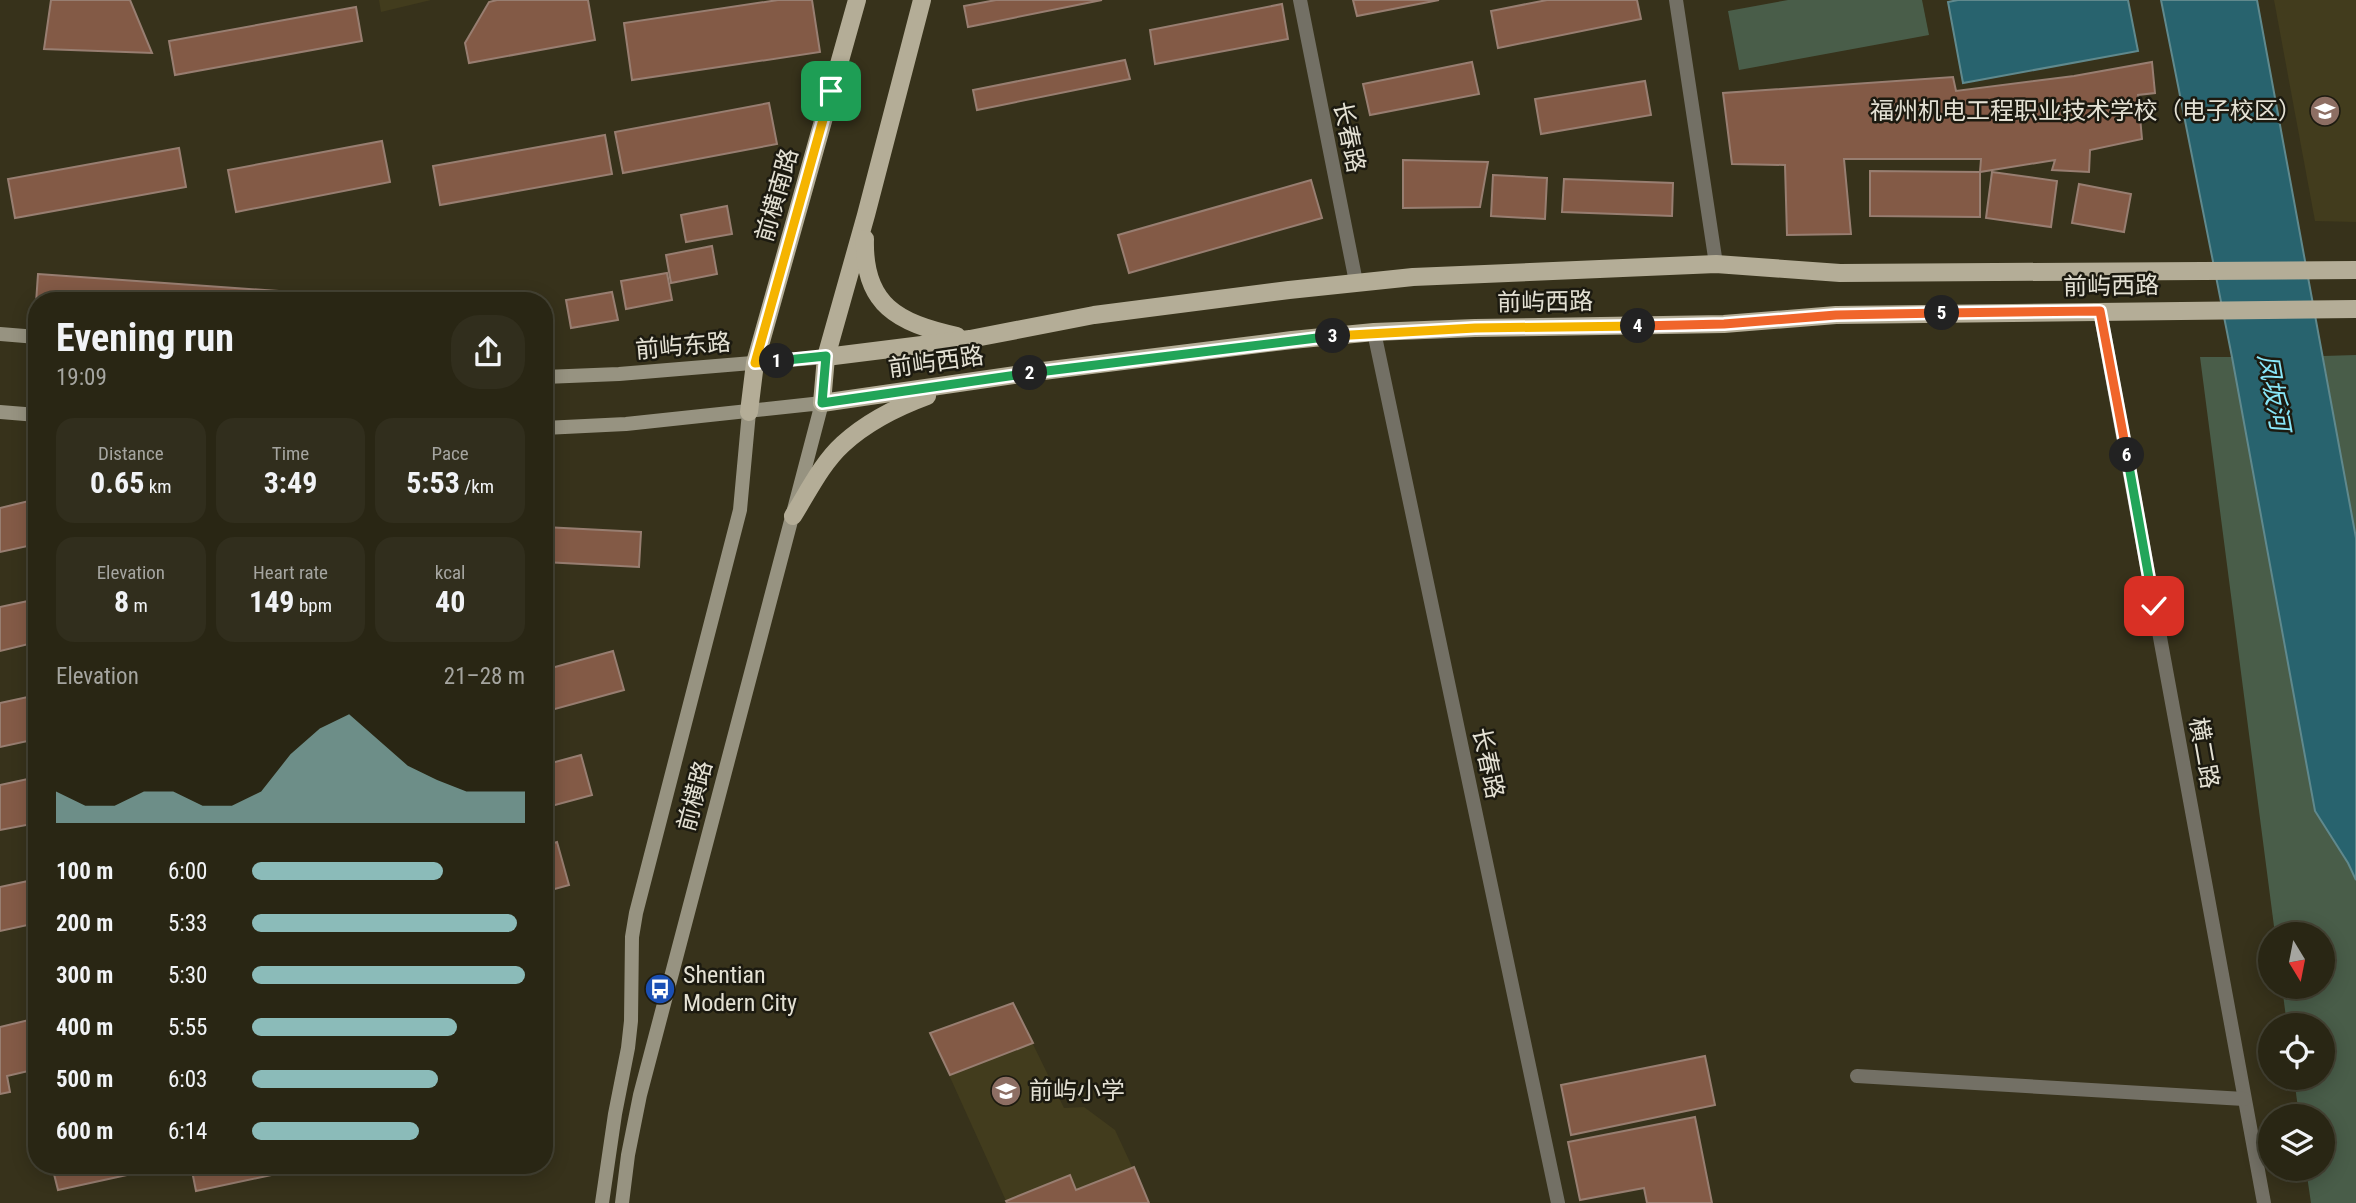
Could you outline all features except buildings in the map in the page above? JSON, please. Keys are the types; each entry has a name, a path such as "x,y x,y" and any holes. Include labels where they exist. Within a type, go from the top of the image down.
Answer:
{"main road":[{"name":"前横南路","path":"749,412 755,363 857,0"},
{"path":"553,428 626,424 822,403 826,356 922,0"},
{"path":"866,215 867,274 878,296 888,307 911,322 970,339"},
{"name":"前屿西路","path":"826,356 970,339 1094,315 1356,282 1716,264 1840,273 2356,270"},
{"name":"前屿西路","path":"822,403 1035,372 1374,332 1724,324 1836,315 2356,309"},
{"path":"0,334 28,336"},
{"name":"前屿东路","path":"553,377 619,374 826,356"},
{"path":"793,516 841,445 898,406 928,396 1035,372"},
{"name":"前横路","path":"622,1203 640,1095 822,403"},
{"path":"0,412 28,414"},
{"name":"前横路","path":"602,1203 630,1034 632,937 636,913 740,510 749,412"}],"street":[{"name":"长春路","path":"1300,0 1356,282"},
{"path":"1676,0 1716,264"},
{"name":"横二路","path":"2100,311 2264,1203"},
{"name":"长春路","path":"1374,332 1558,1203"},
{"path":"1857,1076 2244,1099"}],"shaded area":[{"path":"379,0 431,0 381,12"},
{"name":"福州机电工程职业技术学校（电子校区）","path":"2274,0 2356,0 2356,222 2315,221"},
{"name":"前屿小学","path":"1013,1003 1064,1108 1084,1107 1115,1130 1149,1203 1007,1203 930,1033"}],"green space":[{"path":"1788,0 1922,0 1929,35 1739,70 1728,11"},
{"path":"2356,355 2356,538 2323,356"},
{"path":"2200,357 2232,357 2315,811 2356,880 2356,1203 2311,1203 2308,1181 2335,1181 2335,1104 2297,1104 2296,1090 2335,1090 2335,1013 2285,1013 2284,999 2335,999 2335,922 2273,922"}],"water":[{"path":"2128,0 2138,51 1963,83 1948,2"},
{"name":"凤坂河","path":"2161,0 2257,0 2356,538 2356,880 2315,811 2232,357"}],"place":[{"name":"福州机电工程职业技术学校（电子校区）","path":"2325,111"},
{"name":"Shentian Modern City","path":"660,989"},
{"name":"前屿小学","path":"1006,1091"}],"route":[{"path":"831,91 755,363 826,356 822,403 1035,372 1374,332 1724,324 1836,315 2100,311 2154,606"}]}
